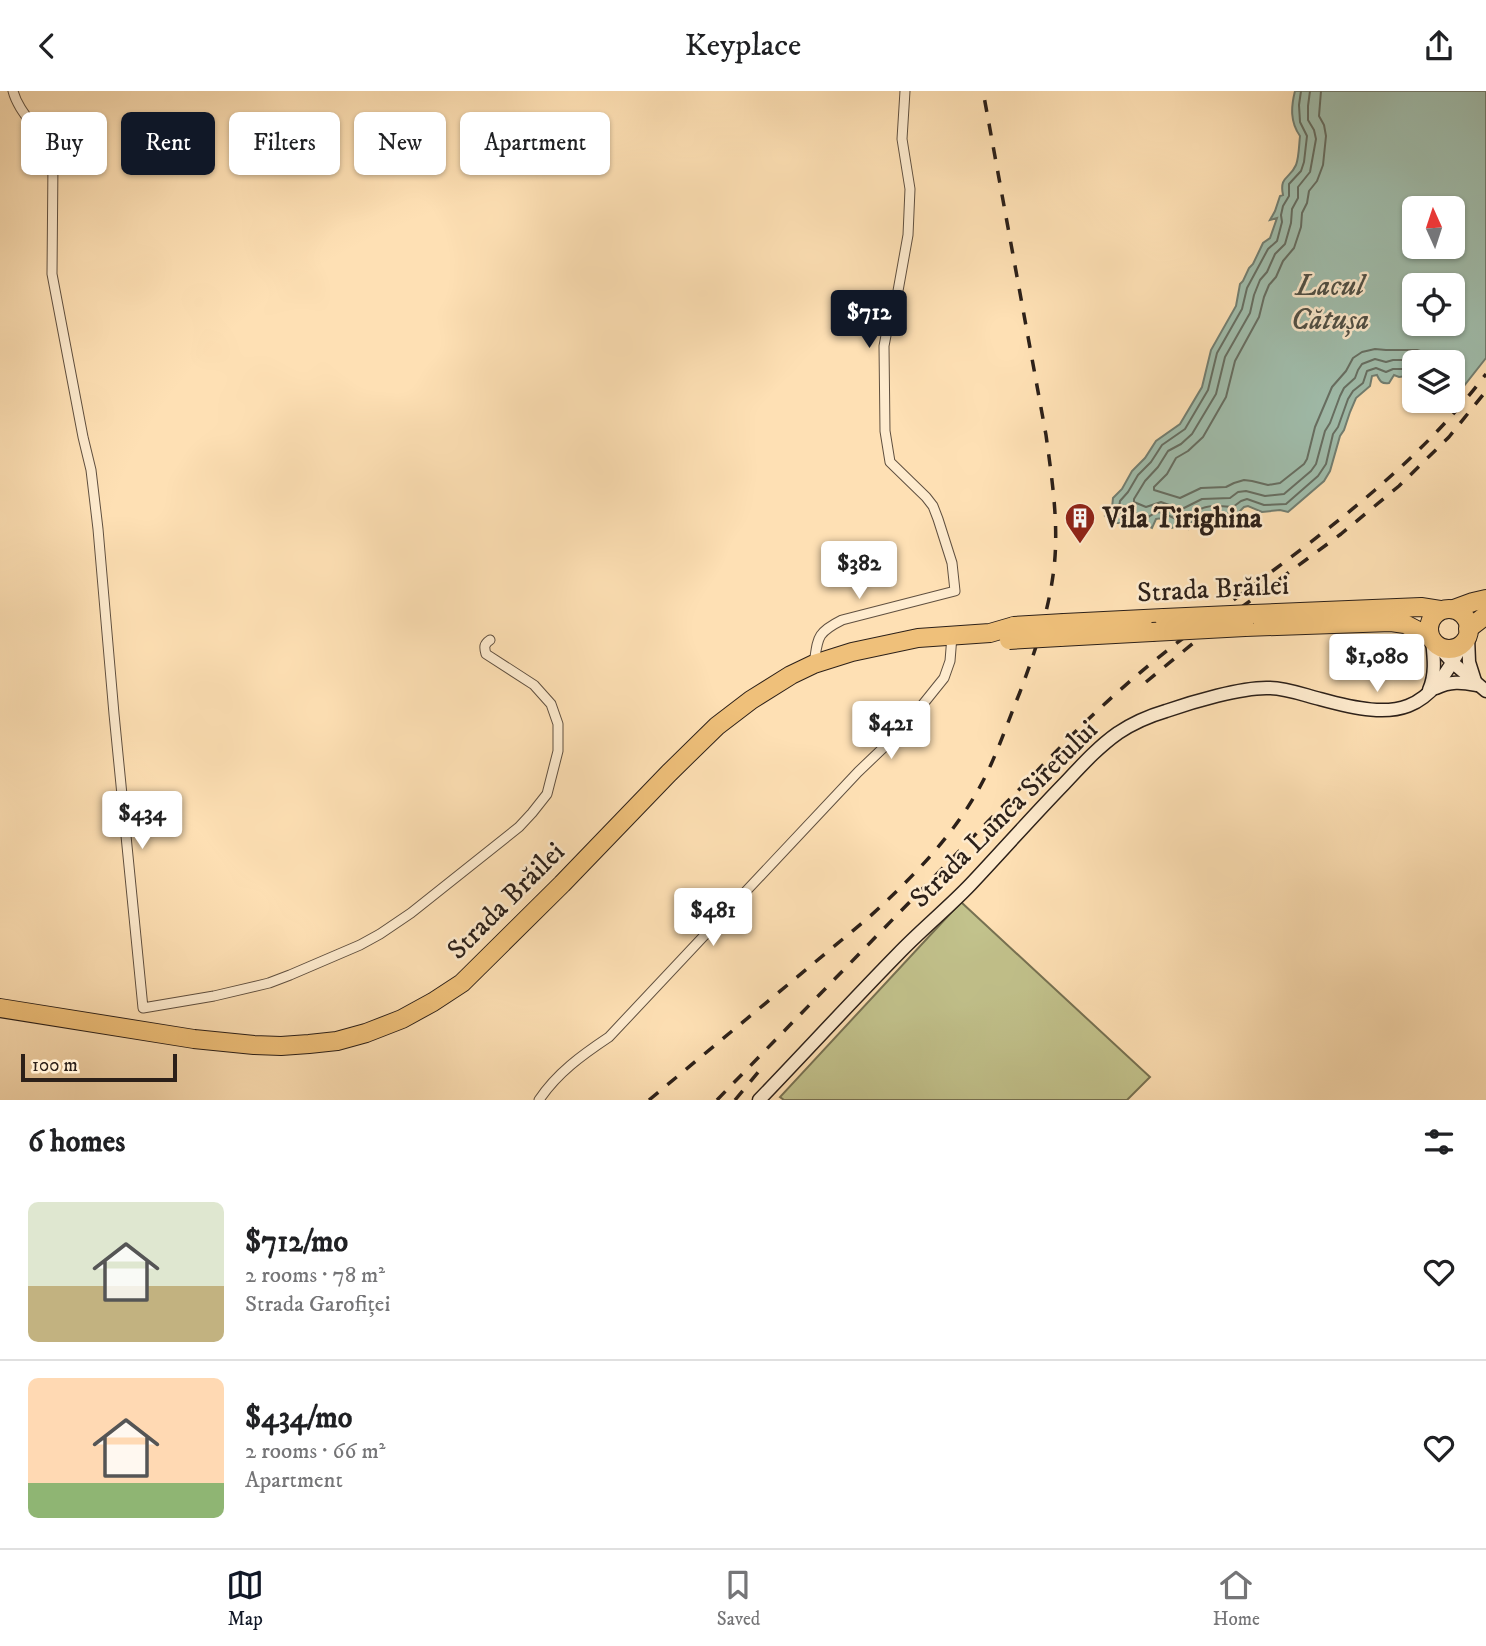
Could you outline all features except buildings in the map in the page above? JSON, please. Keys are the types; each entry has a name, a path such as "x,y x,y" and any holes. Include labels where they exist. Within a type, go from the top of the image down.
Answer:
{"highway":[{"name":"Strada Brăilei","path":"1062,630 1153,632 1249,620 1421,607 1447,610 1486,599"},
{"path":"1467,634 1463,615 1447,610 1435,614 1429,624 1433,641 1449,649 1461,644 1486,615"},
{"name":"Strada Brăilei","path":"0,1008 227,1043 281,1046 337,1041 402,1019 461,983 484,963 717,726 751,700 791,675 814,664 852,652 919,638 1062,630 1164,618 1391,622 1405,624 1433,641"}],"street":[{"path":"13,91 43,138 53,161 53,284 91,470 98,529 143,1008 141,1031"},
{"path":"814,664 818,636 828,627 842,620 955,591 952,563 933,506 891,462 885,431 884,346 896,302 908,235 910,189 902,139 905,91"},
{"path":"1426,697 1453,663 1467,634"},
{"path":"1467,634 1469,662 1481,688"},
{"path":"539,1100 569,1065 608,1037 858,772 902,729 944,678 950,661 952,636"},
{"path":"143,1008 269,983 360,945 380,935 411,913 519,827 547,794 558,751 558,724 551,704 534,685 486,654 485,643 490,640"},
{"path":"1433,641 1481,688"},
{"path":"1426,697 1433,679 1433,641"},
{"name":"Strada Lunca Siretului","path":"759,1100 900,953 969,887 1081,767 1120,732 1166,711 1263,688 1289,690 1347,707 1371,710 1406,708 1449,683 1465,682 1481,688"}],"green space":[{"path":"961,902 1150,1077 1127,1100 784,1100 780,1097"}],"water":[{"name":"Lacul Cătușa","path":"1295,91 1486,91 1486,358 1465,385 1465,350 1402,350 1402,377 1394,375 1389,383 1384,383 1377,375 1372,376 1370,386 1356,398 1324,481 1288,512 1262,512 1248,506 1237,514 1207,513 1190,523 1188,529 1178,525 1172,528 1159,518 1152,528 1133,519 1126,523 1113,523 1105,516 1112,508 1113,498 1156,441 1180,424 1202,387 1211,350 1236,306 1240,284 1263,243 1270,238 1277,218 1270,220 1280,196 1283,195 1282,184 1294,170 1298,158 1300,136 1293,120"}],"railway":[{"path":"649,1100 867,919 946,838 983,781 1003,737 1036,647 1049,600 1054,568 1054,501 1046,435 983,91"},
{"path":"717,1100 1089,718 1168,650 1343,517 1382,484 1419,450 1486,374"},
{"path":"1146,682 1197,640 1341,534 1399,486 1449,437 1486,391"},
{"path":"735,1100 764,1065"}],"place":[{"name":"Vila Tirighina","path":"1080,545"}]}
